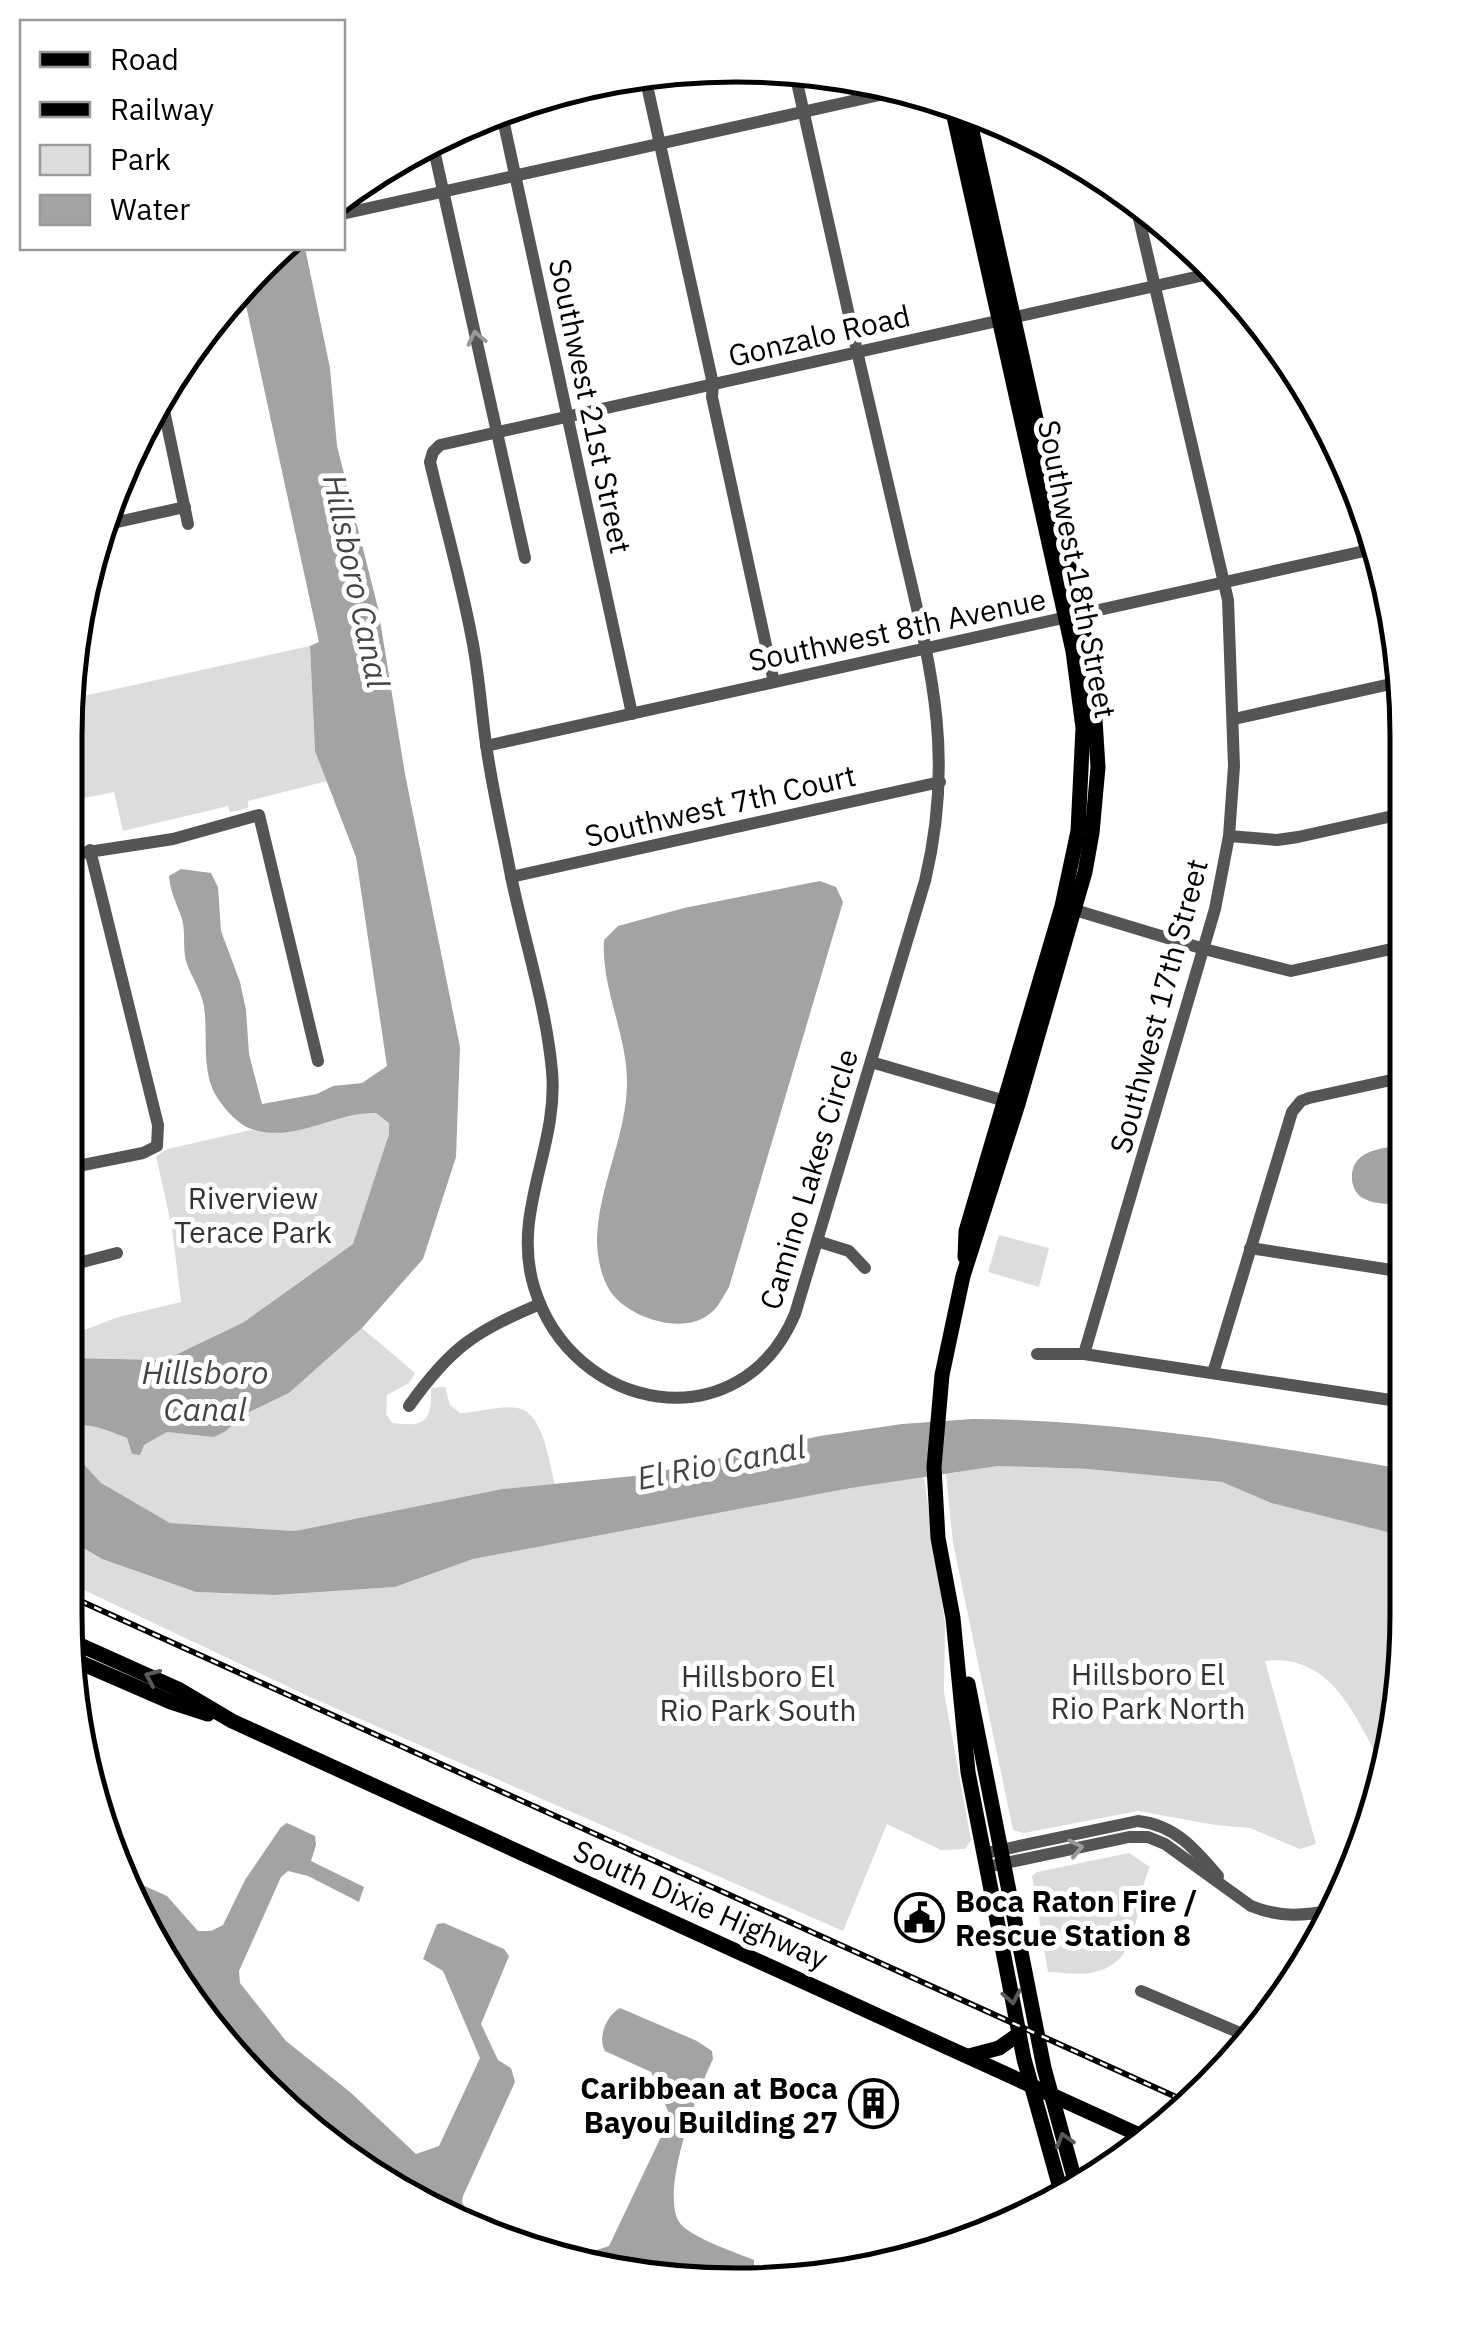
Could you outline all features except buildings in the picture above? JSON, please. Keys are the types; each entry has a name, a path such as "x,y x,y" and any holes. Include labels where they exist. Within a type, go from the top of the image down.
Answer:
{"main road":[{"name":"Southwest 18th Street","path":"956,120 1006,319 1072,616 1094,688 1098,767 1092,833 963,1276 938,1405 934,1500 952,1618 963,1658 1019,2034 1059,2183"},
{"name":"Southwest 18th Street","path":"970,126 1006,319"},
{"name":"South Dixie Highway","path":"84,1647 178,1689 232,1721 1134,2132"},
{"name":"South Dixie Highway","path":"85,1664 172,1702 232,1721"},
{"name":"Southwest 18th Street","path":"994,1858 1050,2092 1074,2174"},
{"path":"969,2056 999,2048 1019,2034"}],"street":[{"name":"Camino Lakes Circle","path":"433,452 430,462 472,638 486,746 553,1080 549,1137 526,1228 529,1268 540,1304 566,1346 604,1380 645,1396 699,1396 740,1380 778,1346 795,1314 928,869 940,782 938,708 926,648 798,86"},
{"path":"648,89 774,682"},
{"path":"345,213 871,97"},
{"name":"Southwest 21st Street","path":"504,125 632,714"},
{"path":"436,156 525,558"},
{"name":"Southwest 17th Street","path":"1084,1354 1204,949 1229,836 1234,719 1224,582 1140,222"},
{"name":"Gonzalo Road","path":"433,452 440,445 1201,276"},
{"path":"166,417 188,524"},
{"path":"119,522 185,507"},
{"name":"Southwest 8th Avenue","path":"486,746 1363,551"},
{"path":"1234,719 1388,685"},
{"name":"Southwest 7th Court","path":"511,877 940,782"},
{"path":"82,852 172,839 259,815 318,1061"},
{"path":"1229,836 1277,840 1390,817"},
{"path":"82,1165 143,1153 157,1146 158,1125 90,850"},
{"path":"1068,908 1292,971 1390,950"},
{"path":"870,1062 1011,1102"},
{"path":"1213,1373 1292,1112 1301,1101 1390,1080"},
{"path":"817,1241 849,1251 864,1268"},
{"path":"1250,1248 1390,1270"},
{"path":"82,1262 117,1253"},
{"path":"409,1406 456,1348 488,1326 540,1304"},
{"path":"1037,1354 1084,1354 1390,1400"},
{"path":"994,1858 1138,1821 1153,1823 1174,1832 1195,1859 1251,1906 1279,1916 1318,1912"},
{"path":"1165,1844 1174,1832"},
{"path":"994,1858 1148,1837 1195,1859"},
{"path":"1141,1991 1238,2032"}],"green space":[{"path":"310,646 315,751 327,781 248,801 248,808 230,812 228,806 123,831 114,792 82,799 84,696"},
{"name":"Riverview Terace Park","path":"390,1098 389,1134 353,1244 244,1322 165,1360 82,1358 82,1331 118,1317 181,1302 172,1228 156,1156 168,1149"},
{"path":"999,1235 1049,1248 1039,1287 988,1272"},
{"path":"362,1328 415,1373 409,1383 387,1395 386,1414 392,1423 424,1420 430,1408 431,1388 445,1387 450,1405 460,1413 517,1408 526,1412 539,1428 555,1484 502,1489 295,1531 170,1523 100,1483 82,1463 82,1425 127,1438 132,1453 140,1454 144,1445 167,1432 214,1436 245,1414 289,1393"},
{"name":"Hillsboro El Rio Park North","path":"998,1466 1088,1469 1222,1482 1271,1503 1390,1533 1389,1656 1375,1752 1352,1710 1325,1678 1288,1661 1265,1661 1316,1844 1300,1849 1250,1828 1138,1811 1024,1833 1013,1830 953,1543 946,1474"},
{"name":"Hillsboro El Rio Park South","path":"924,1477 945,1623 944,1692 971,1840 965,1849 941,1850 887,1824 843,1931 310,1697 82,1589 82,1547 102,1559 196,1592 275,1595 395,1587 473,1559"},
{"path":"1129,1853 1150,1867 1134,1928 1122,1956 1095,1972 1048,1972 1032,1876"}],"water":[{"name":"Hillsboro Canal","path":"300,250 305,250 330,368 337,446 378,608 405,774 460,1047 456,1157 423,1259 362,1328 289,1393 245,1414 226,1431 214,1437 167,1432 144,1445 140,1455 132,1454 127,1438 82,1425 82,1358 165,1360 244,1322 353,1244 389,1134 389,1123 376,1113 282,1133 249,1128 228,1112 210,1080 203,1001 187,964 182,919 169,876 181,869 211,873 218,887 221,931 240,982 249,1054 262,1104 317,1094 333,1086 362,1083 387,1066 356,857 315,751 310,646 319,642 246,304"},
{"path":"820,881 836,887 843,902 729,1287 715,1310 701,1319 673,1323 643,1316 618,1301 610,1291 598,1253 602,1200 622,1122 627,1082 623,1046 606,976 604,940 618,926 684,908"},
{"path":"1390,1147 1390,1204 1360,1196 1352,1180 1356,1162"},
{"name":"El Rio Canal","path":"972,1419 1081,1424 1242,1442 1390,1467 1390,1533 1271,1503 1222,1482 1088,1469 998,1466 851,1488 473,1559 395,1587 275,1595 196,1592 102,1559 82,1547 82,1462 101,1483 170,1523 295,1531 502,1489 644,1475 820,1436"},
{"path":"287,1823 315,1836 311,1861 364,1887 359,1902 308,1876 288,1871 281,1877 239,1971 240,1983 286,2041 350,2092 416,2154 439,2146 480,2058 443,1971 423,1959 437,1924 444,1923 504,1949 509,1956 481,2024 498,2060 511,2068 515,2082 463,2196 465,2208 373,2157 274,2076 218,2012 150,1903 141,1885 167,1896 198,1931 211,1931 223,1925 245,1880"},
{"path":"620,2008 712,2051 713,2059 683,2140 674,2207 684,2228 754,2260 758,2267 651,2262 593,2251 609,2246 669,2120 651,2072 605,2051 602,2039 611,2016"}],"railway":[{"path":"82,1602 1176,2097"}],"place":[{"name":"Boca Raton Fire / Rescue Station 8","path":"920,1917"},
{"name":"Caribbean at Boca Bayou Building 27","path":"873,2104"}]}
